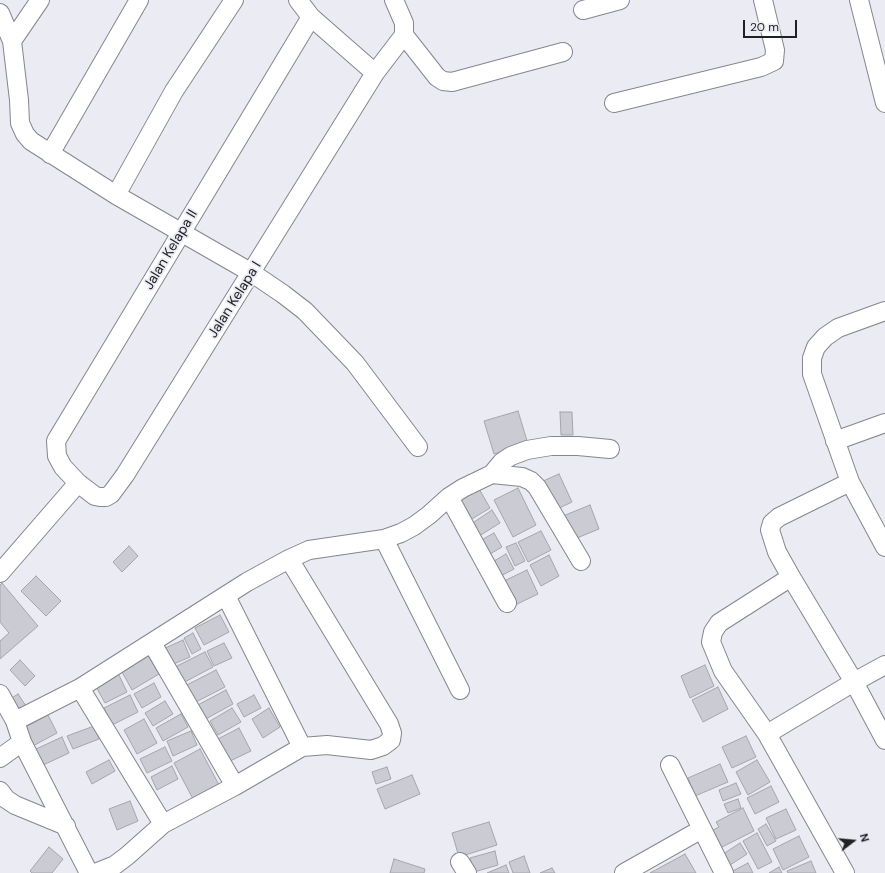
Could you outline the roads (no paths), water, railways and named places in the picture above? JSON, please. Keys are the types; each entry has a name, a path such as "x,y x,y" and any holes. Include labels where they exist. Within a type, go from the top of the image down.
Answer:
{"street":[{"path":"12,41 40,0"},
{"path":"50,154 139,0"},
{"path":"116,195 174,91 234,0"},
{"path":"298,0 311,17 375,73"},
{"path":"394,0 404,23 404,35 437,77 443,81 452,82 563,52"},
{"path":"583,10 620,0"},
{"path":"614,103 761,67 774,61 775,50 763,0"},
{"path":"859,0 885,103"},
{"path":"0,13 12,41 19,100 20,123 25,134 31,141 116,195 252,273 305,311 356,363 418,447"},
{"name":"Jalan Kelapa II","path":"78,483 63,467 57,456 56,441 311,17"},
{"name":"Jalan Kelapa I","path":"78,483 95,496 106,497 112,494 252,273 375,73 404,35"},
{"path":"885,311 838,328 825,337 816,347 812,358 812,374 850,482 885,547"},
{"path":"835,441 885,423"},
{"path":"15,721 80,688 226,596 289,559 309,550 384,539 401,533 429,515 449,497 463,488 492,474 502,462 511,456 527,450 551,446 578,446 610,449"},
{"path":"492,474 522,477 531,481 537,487 581,561"},
{"path":"850,482 779,517 772,523 770,530 777,552 790,577 854,682 885,740"},
{"path":"0,573 78,483"},
{"path":"449,497 507,603"},
{"path":"384,539 460,690"},
{"path":"0,694 15,721 22,742 88,871 94,873 115,865 163,824 235,786 302,747 327,745 359,750 371,750 384,746 391,740 392,733 384,714 289,559"},
{"path":"790,577 719,623 713,632 711,642 723,671 767,734 845,873"},
{"path":"226,596 302,747"},
{"path":"152,643 235,786"},
{"path":"767,734 885,665"},
{"path":"80,688 163,824"},
{"path":"0,758 22,742"},
{"path":"670,765 724,873"},
{"path":"0,791 6,799 15,805 66,826"},
{"path":"624,873 702,829"}]}
